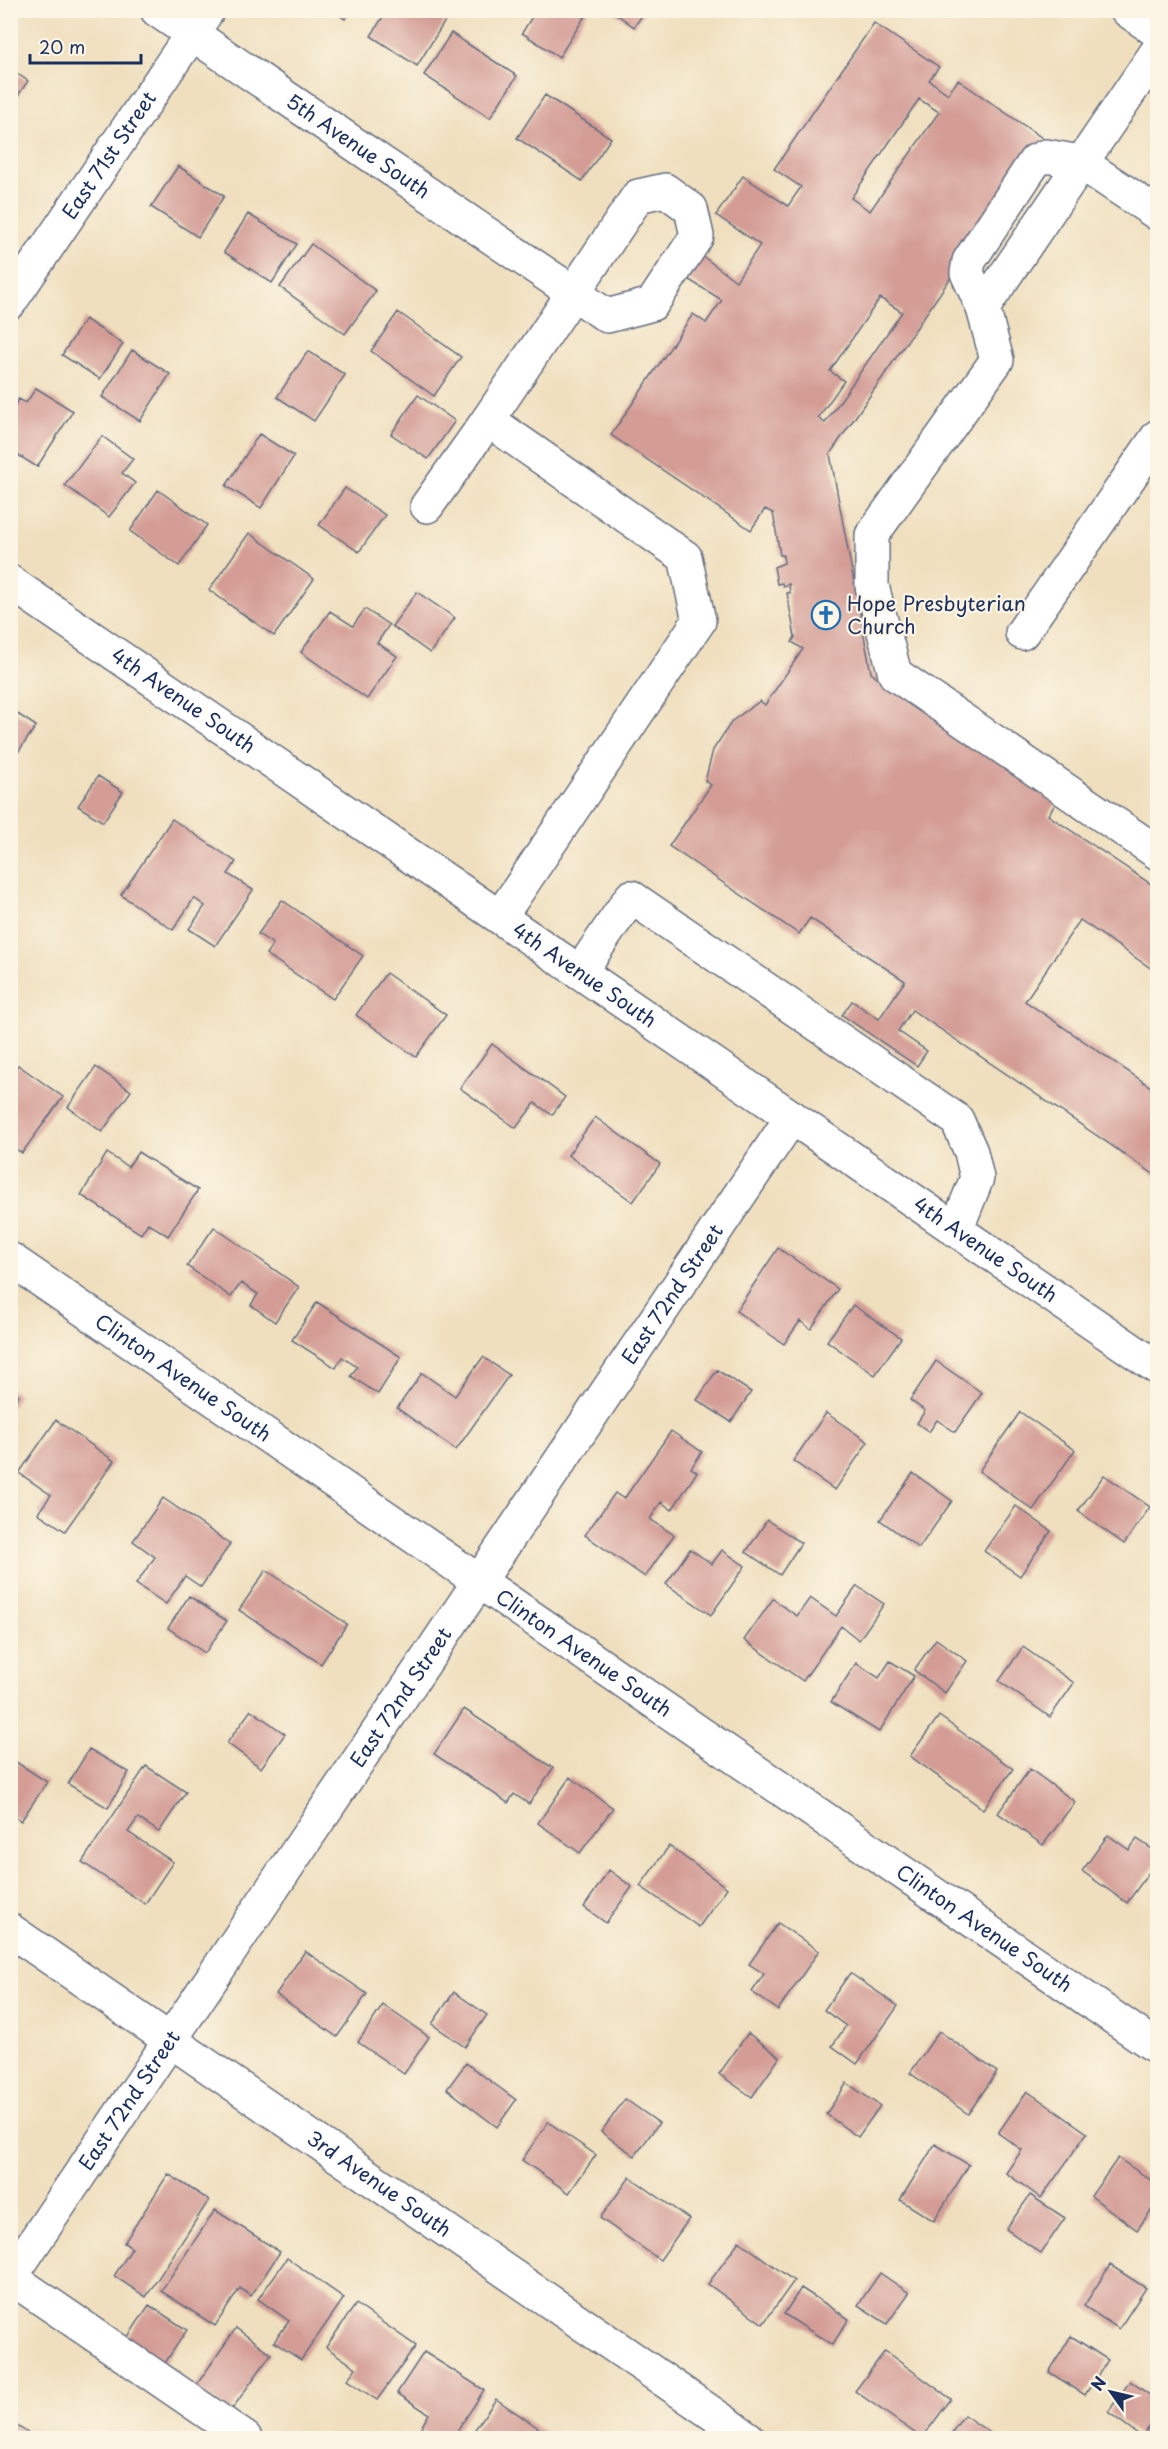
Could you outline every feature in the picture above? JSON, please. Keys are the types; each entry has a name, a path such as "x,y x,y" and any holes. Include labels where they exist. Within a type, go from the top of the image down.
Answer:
{"street":[{"name":"5th Avenue South","path":"157,10 200,22 566,288 608,316 652,304 697,236 691,209 665,190 638,196 566,288"},
{"path":"1127,10 1158,32"},
{"name":"East 71st Street","path":"10,302 200,22"},
{"path":"1158,50 1080,162 983,309 997,360 872,535 872,586 895,674 1158,853"},
{"path":"1080,162 1158,214"},
{"path":"427,506 488,420 566,288"},
{"path":"488,420 685,557 699,621 500,917"},
{"path":"1022,633 1158,436"},
{"name":"4th Avenue South","path":"10,582 1158,1368"},
{"path":"580,972 631,897 957,1120 971,1152 977,1178 956,1230"},
{"name":"East 72nd Street","path":"11,2278 792,1117"},
{"name":"Clinton Avenue South","path":"10,1259 1158,2048"},
{"name":"3rd Avenue South","path":"10,1930 748,2439"},
{"path":"11,2278 245,2439"}],"building":[{"path":"332,10 351,10 345,19"},
{"path":"387,10 429,10 445,21 417,66 371,36"},
{"path":"536,10 589,10 559,57 522,33"},
{"path":"611,10 646,10 634,27"},
{"name":"Hope Presbyterian Church","path":"874,23 939,67 929,80 948,94 958,80 1045,140 830,454 871,673 1058,800 1048,815 1158,889 1158,973 1080,920 1025,1001 1158,1092 1158,1177 912,1010 898,1031 927,1051 917,1066 842,1015 852,1001 879,1019 905,981 810,918 799,934 669,846 711,785 705,781 713,750 732,721 760,701 765,705 803,649 792,642 795,637 787,593 790,593 789,584 783,586 782,583 777,584 774,567 784,563 783,555 780,555 773,513 765,509 751,530 611,435 693,314 706,323 722,300 681,275 697,252 736,281 760,245 716,215 743,176 788,206 801,187 774,169","holes":["919,99 939,112 870,211 851,198","880,298 902,312 825,423 818,418 844,381 830,371"]},
{"path":"451,33 517,76 490,118 424,75"},
{"path":"10,69 28,81 10,107"},
{"path":"545,95 611,138 582,181 517,138"},
{"path":"178,166 224,196 198,237 151,207"},
{"path":"248,214 297,244 272,283 224,252"},
{"path":"311,244 376,291 345,334 280,287"},
{"path":"398,312 461,357 434,396 371,351"},
{"path":"85,319 123,344 100,379 62,355"},
{"path":"132,350 170,374 140,421 102,397"},
{"path":"308,351 345,375 314,421 277,397"},
{"path":"36,388 73,411 37,467 10,450 10,413 19,399 26,403"},
{"path":"418,395 455,421 428,459 391,434"},
{"path":"259,434 294,456 261,508 226,486"},
{"path":"102,436 133,459 122,473 135,483 109,517 65,485"},
{"path":"345,488 385,515 359,552 319,525"},
{"path":"158,490 207,525 179,566 130,531"},
{"path":"249,533 314,579 274,636 209,590"},
{"path":"417,592 455,618 430,653 392,626"},
{"path":"365,609 389,625 377,643 397,656 367,699 301,652 330,611 353,626"},
{"path":"10,709 36,726 10,764"},
{"path":"98,776 123,792 103,822 78,806"},
{"path":"172,819 236,862 228,874 253,890 215,946 189,929 205,906 194,898 173,930 121,895"},
{"path":"282,900 363,956 333,999 266,954 273,944 258,934"},
{"path":"386,973 446,1015 416,1057 356,1015"},
{"path":"492,1044 565,1097 552,1115 535,1103 516,1128 460,1088"},
{"path":"18,1065 63,1097 22,1153 10,1145 10,1076"},
{"path":"96,1067 131,1091 102,1132 68,1107"},
{"path":"595,1117 660,1164 633,1202 568,1155"},
{"path":"138,1152 198,1190 168,1236 148,1223 141,1234 81,1195 107,1153 128,1167"},
{"path":"214,1227 299,1287 275,1322 251,1305 258,1294 241,1283 231,1297 187,1266"},
{"path":"778,1248 838,1289 811,1329 800,1321 784,1344 736,1311"},
{"path":"317,1302 401,1357 378,1394 351,1376 357,1367 342,1357 336,1368 292,1340"},
{"path":"853,1305 901,1338 875,1375 827,1341"},
{"path":"483,1357 509,1375 456,1450 397,1408 422,1373 455,1396"},
{"path":"936,1361 982,1393 955,1432 937,1420 929,1432 917,1423 925,1411 910,1400"},
{"path":"717,1370 751,1392 731,1422 697,1400"},
{"path":"10,1389 19,1395 10,1409"},
{"path":"1020,1412 1075,1450 1033,1510 979,1471"},
{"path":"826,1413 868,1442 835,1490 793,1461"},
{"path":"56,1420 114,1461 65,1531 38,1513 51,1495 19,1473"},
{"path":"671,1431 702,1452 691,1468 697,1472 672,1510 661,1502 650,1519 674,1535 645,1577 585,1535 615,1493 624,1499"},
{"path":"913,1473 952,1501 919,1548 880,1520"},
{"path":"1104,1475 1150,1507 1124,1544 1078,1511"},
{"path":"163,1498 230,1544 201,1587 185,1576 166,1604 136,1584 155,1557 133,1541"},
{"path":"1016,1506 1051,1531 1020,1576 984,1551"},
{"path":"767,1520 801,1543 780,1575 746,1552"},
{"path":"690,1549 712,1564 722,1550 745,1566 711,1615 666,1584"},
{"path":"266,1570 347,1624 321,1664 239,1610"},
{"path":"857,1586 884,1604 859,1640 841,1626 803,1681 744,1640 773,1599 797,1616 810,1598 836,1616"},
{"path":"189,1596 227,1621 205,1653 168,1628"},
{"path":"936,1639 967,1661 945,1693 914,1670"},
{"path":"1023,1647 1074,1683 1050,1717 999,1681"},
{"path":"890,1661 914,1676 879,1732 831,1702 856,1663 879,1678"},
{"path":"10,1701 19,1707 10,1721"},
{"path":"464,1709 553,1768 529,1804 514,1794 508,1803 434,1754"},
{"path":"251,1710 285,1734 261,1768 227,1743"},
{"path":"939,1716 1013,1769 983,1809 910,1756"},
{"path":"89,1749 129,1772 108,1808 68,1784"},
{"path":"10,1758 47,1782 21,1821 10,1814"},
{"path":"146,1766 186,1792 159,1832 138,1818 128,1832 173,1862 145,1904 82,1862"},
{"path":"1030,1769 1075,1802 1043,1845 998,1813"},
{"path":"570,1777 613,1808 580,1853 538,1823"},
{"path":"1108,1835 1129,1850 1137,1839 1158,1853 1158,1860 1127,1903 1082,1871"},
{"path":"669,1846 727,1888 699,1927 640,1886"},
{"path":"609,1870 632,1887 606,1923 584,1907"},
{"path":"778,1923 819,1951 778,2010 752,1992 764,1974 749,1964"},
{"path":"305,1951 367,1994 337,2037 276,1994"},
{"path":"850,1973 898,2006 857,2064 832,2046 846,2026 824,2010"},
{"path":"454,1992 487,2015 465,2047 432,2024"},
{"path":"383,2005 429,2037 404,2074 358,2042"},
{"path":"939,2031 997,2072 968,2114 910,2073"},
{"path":"748,2033 780,2057 752,2097 719,2074"},
{"path":"466,2063 516,2100 497,2127 447,2089"},
{"path":"847,2083 880,2106 858,2137 826,2114"},
{"path":"1027,2091 1087,2133 1041,2198 1006,2173 1022,2150 998,2133"},
{"path":"625,2099 659,2123 635,2156 601,2132"},
{"path":"548,2122 596,2155 569,2193 522,2160"},
{"path":"935,2144 969,2165 934,2221 900,2200"},
{"path":"1118,2158 1158,2185 1158,2201 1137,2230 1091,2196"},
{"path":"168,2174 209,2200 146,2297 114,2276 132,2248 124,2243"},
{"path":"630,2177 689,2219 660,2260 600,2218"},
{"path":"1030,2195 1065,2218 1041,2253 1006,2229"},
{"path":"215,2210 280,2252 251,2296 240,2288 215,2326 161,2291"},
{"path":"739,2241 794,2281 763,2324 708,2284"},
{"path":"287,2258 344,2298 301,2360 274,2342 289,2321 258,2299"},
{"path":"1110,2265 1146,2288 1119,2329 1084,2306"},
{"path":"880,2273 909,2293 887,2324 858,2305"},
{"path":"801,2288 849,2319 832,2345 784,2314"},
{"path":"356,2304 416,2346 377,2400 347,2380 356,2368 326,2347"},
{"path":"149,2305 187,2330 163,2366 125,2341"},
{"path":"236,2328 271,2354 230,2412 195,2387"},
{"path":"1071,2336 1108,2360 1085,2395 1049,2372"},
{"path":"885,2351 951,2399 922,2438 855,2391"},
{"path":"424,2352 484,2390 453,2438 435,2438 420,2429 429,2414 397,2393"},
{"path":"1130,2381 1158,2401 1158,2415 1142,2437 1108,2412"},
{"path":"496,2399 553,2438 469,2438"},
{"path":"964,2415 996,2437 948,2438"},
{"path":"10,2421 35,2438 10,2438"}],"place":[{"name":"Hope Presbyterian Church","path":"826,615"}]}
